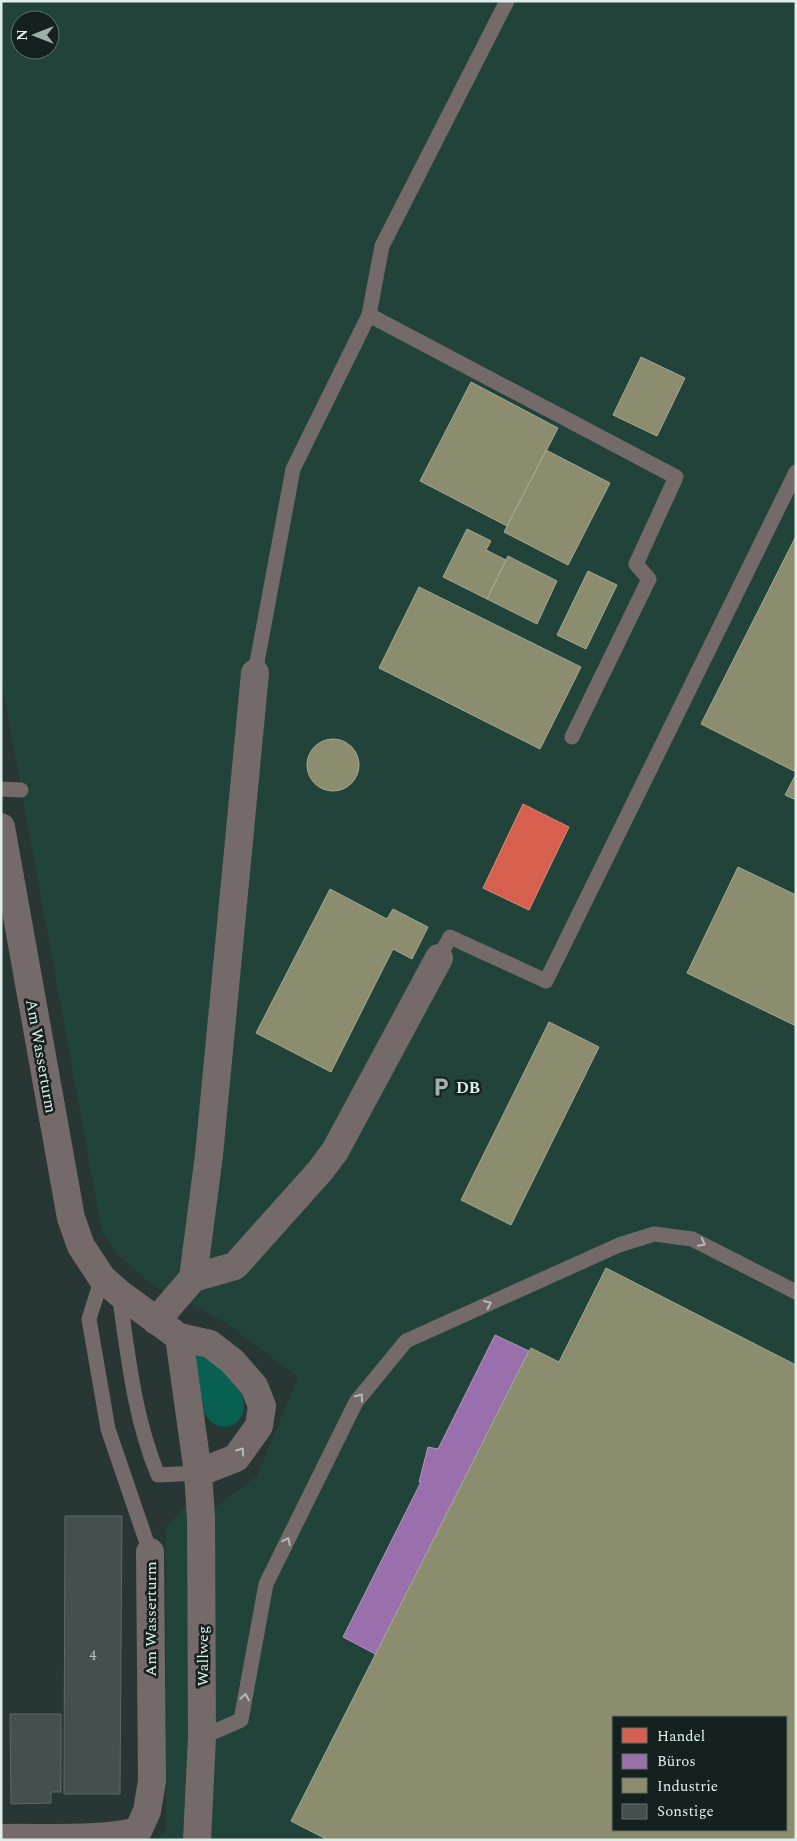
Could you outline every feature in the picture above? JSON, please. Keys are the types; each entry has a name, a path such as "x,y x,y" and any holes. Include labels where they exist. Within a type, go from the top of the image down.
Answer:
{"street":[{"path":"156,1321 193,1278 209,1155 255,673"},
{"name":"Am Wasserturm","path":"1,827 71,1218 81,1246 110,1286 179,1337 210,1344 232,1361 254,1386 262,1406 259,1426 236,1458 198,1473"},
{"path":"193,1278 236,1266 320,1171 335,1151 439,958"},
{"path":"179,1337 198,1473"},
{"name":"Wallweg","path":"197,1840 202,1737 201,1518 198,1473"},
{"name":"Am Wasserturm","path":"1,1838 122,1836 138,1830 147,1811 152,1781 150,1552"}],"lane":[{"path":"255,673 293,469 369,316 382,246 507,1"},
{"path":"369,316 676,477 636,564 649,579 572,737"},
{"path":"439,958 450,937 546,981 796,472"},
{"path":"1,789 21,790"},
{"path":"202,1737 241,1720 266,1584 356,1402 406,1340 619,1245 654,1234 692,1238 796,1292"},
{"path":"110,1286 138,1415 158,1475 198,1473"},
{"name":"Am Wasserturm","path":"110,1286 88,1319 108,1429 150,1552"}],"shaded area":[{"path":"1,1 796,1 796,1840 157,1840 166,1829 166,1528 191,1498 201,1518 257,1476 298,1377 223,1321 148,1282 116,1252 102,1232 1,678"}],"green space":[{"path":"194,1351 198,1351 217,1364 234,1381 242,1395 244,1406 241,1416 236,1423 220,1426 211,1421 204,1412"}],"building: Handel":[{"path":"523,804 569,827 529,910 483,888"}],"building: Büros":[{"path":"495,1335 529,1351 377,1655 343,1637 421,1482 419,1482 428,1447 438,1449"}],"building: Industrie":[{"path":"641,357 685,378 657,436 613,415"},
{"path":"471,382 558,428 507,526 420,481"},
{"path":"546,450 610,483 568,565 504,532"},
{"path":"467,529 491,541 486,550 506,560 487,599 443,577"},
{"path":"796,536 796,772 701,724"},
{"path":"508,556 557,581 537,624 487,599"},
{"path":"588,571 617,585 586,649 557,635"},
{"path":"419,587 581,667 540,749 379,668"},
{"path":"328,739 338,739 352,746 359,760 359,770 352,784 338,791 328,791 318,787 311,780 307,770 307,760 311,750 318,743"},
{"path":"796,774 796,800 785,795"},
{"path":"738,867 796,895 796,1026 687,973"},
{"path":"330,889 387,919 393,909 428,927 412,959 393,949 331,1072 256,1033"},
{"path":"549,1022 599,1047 511,1225 461,1200"},
{"path":"606,1268 796,1365 796,1840 328,1840 291,1821 531,1348 559,1362"}],"building: Sonstige":[{"path":"65,1516 122,1516 120,1794 64,1794"},
{"path":"10,1714 61,1714 61,1792 51,1792 51,1803 11,1804"}],"place":[{"name":"DB","path":"441,1087"}]}
